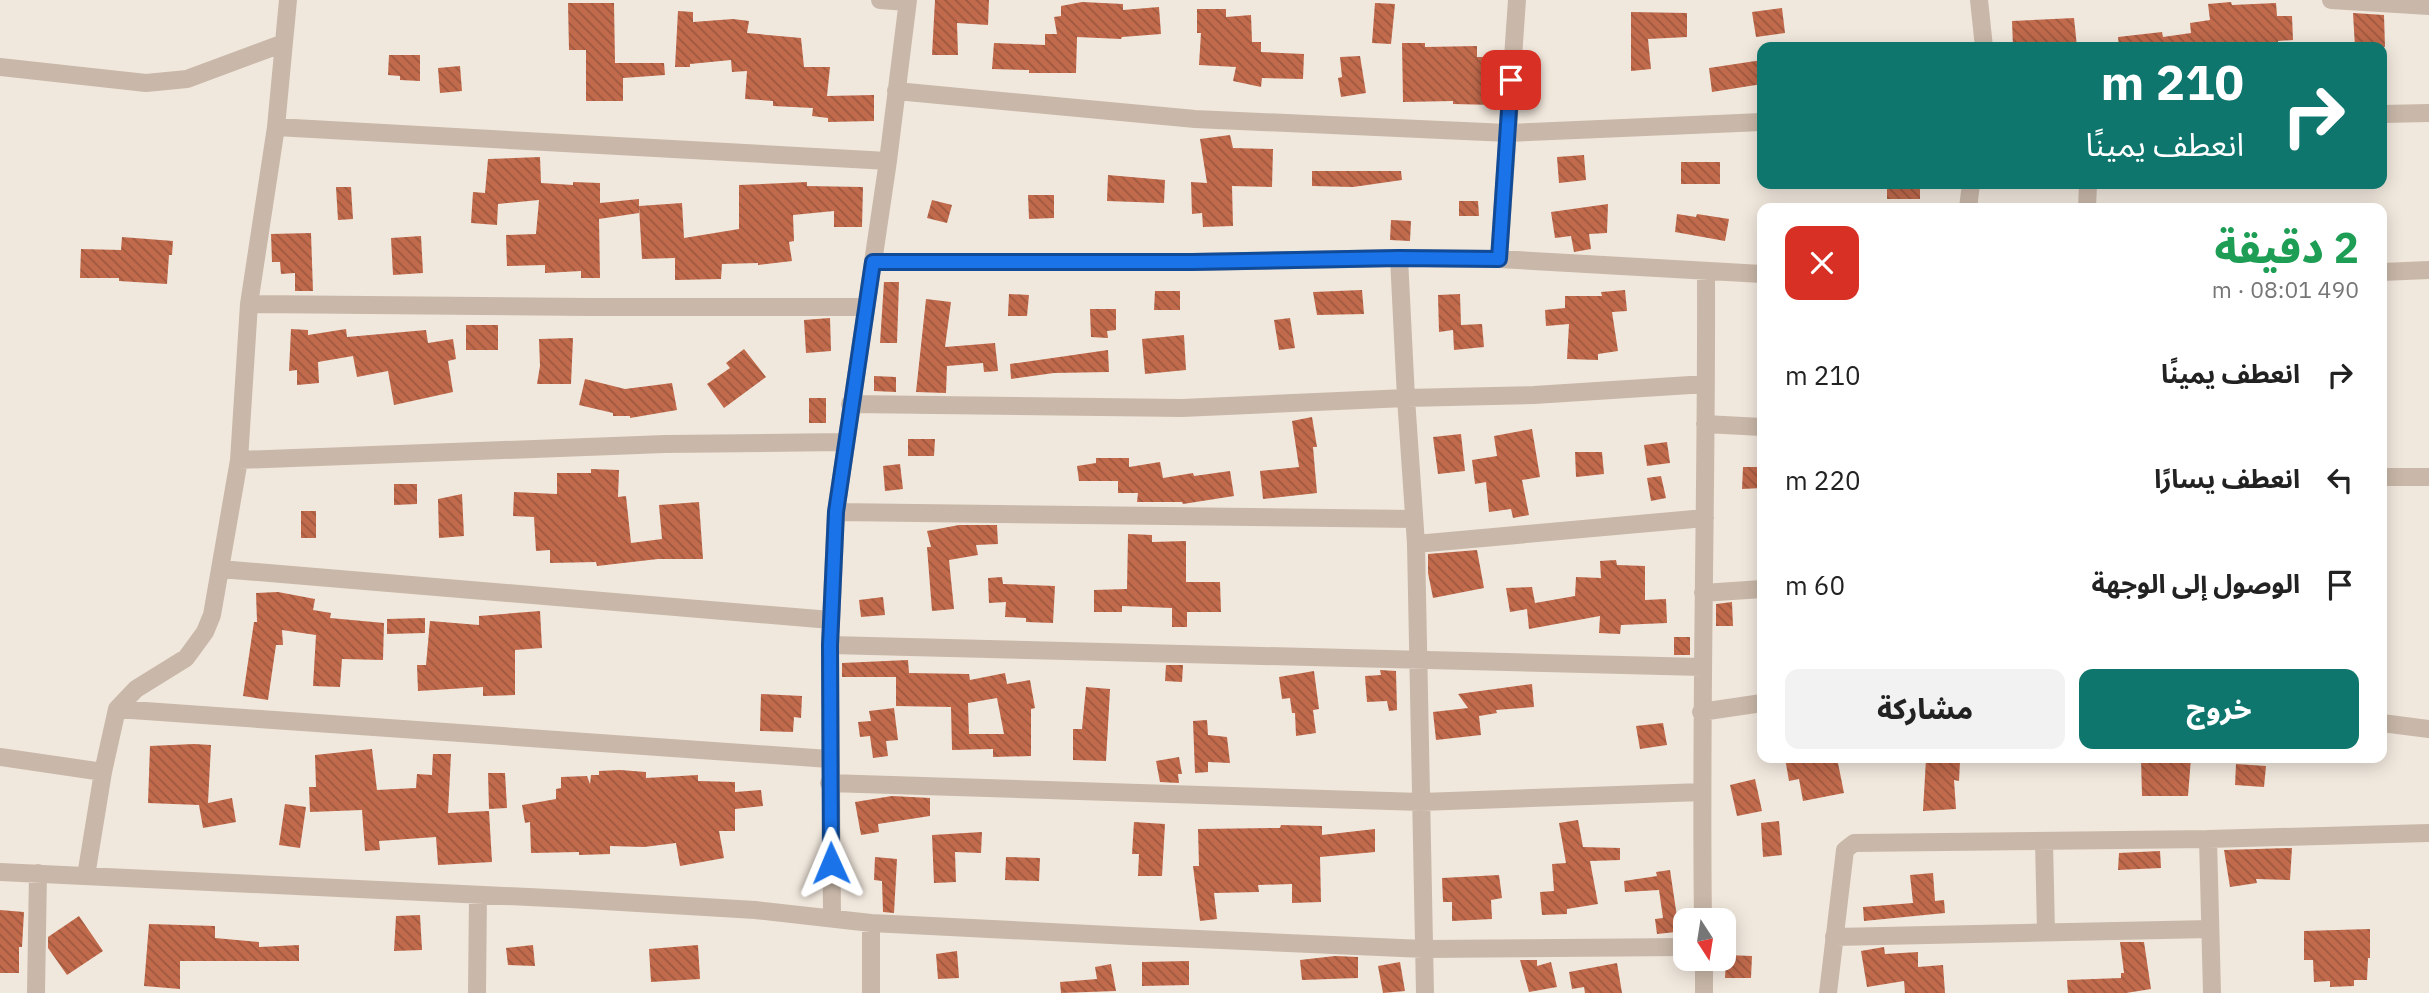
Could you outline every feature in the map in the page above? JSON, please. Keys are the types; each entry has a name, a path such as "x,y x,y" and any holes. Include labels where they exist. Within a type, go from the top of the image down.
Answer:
{"street":[{"path":"86,876 103,772 117,709 136,689 186,658 197,644 212,615 239,460 249,304 276,127 288,0"},
{"path":"832,917 830,645 836,512 888,161 907,1 880,0"},
{"path":"1499,259 1517,0"},
{"path":"1979,0 1983,42"},
{"path":"2331,0 2429,6"},
{"path":"0,67 146,83 187,79 284,43"},
{"path":"896,91 1195,119 1508,133 1757,122"},
{"path":"2387,114 2429,113"},
{"path":"276,127 888,161"},
{"path":"1399,258 1416,544 1425,993"},
{"path":"873,262 1499,259 1757,274"},
{"path":"2387,272 2429,270"},
{"path":"1703,908 1701,712 1706,272"},
{"path":"249,304 865,307"},
{"path":"850,404 1133,409 1406,398 1534,396 1706,384"},
{"path":"1705,424 1757,427"},
{"path":"239,460 651,445 845,442"},
{"path":"2387,477 2429,477"},
{"path":"836,512 1414,519"},
{"path":"1416,544 1705,518"},
{"path":"220,569 831,620"},
{"path":"1703,593 1757,589"},
{"path":"830,645 1419,662 1702,667"},
{"path":"1701,712 1757,704"},
{"path":"117,709 829,759"},
{"path":"2387,724 2429,729"},
{"path":"0,757 103,772"},
{"path":"829,783 1421,802 1702,792"},
{"path":"1828,993 1845,850 1854,843 2207,839 2429,833"},
{"path":"2207,839 2212,993"},
{"path":"2045,841 2046,932"},
{"path":"0,872 744,909 871,923 1424,949 1673,947"},
{"path":"36,993 38,873"},
{"path":"477,993 478,895"},
{"path":"871,923 871,993"},
{"path":"1834,937 2210,929"},
{"path":"1703,993 1704,971"}],"building":[{"path":"935,0 989,0 988,25 957,23 958,55 932,55"},
{"path":"1082,2 1123,4 1123,10 1159,7 1161,34 1121,39 1077,37 1076,73 1029,73 1029,70 992,69 994,43 1045,45 1045,34 1057,34 1054,17 1061,16 1061,6"},
{"path":"568,3 614,3 615,63 664,63 665,75 623,78 623,101 586,101 586,50 569,50"},
{"path":"1375,3 1395,4 1391,44 1372,43"},
{"path":"2276,3 2277,16 2292,16 2293,40 2118,42 2118,37 2162,32 2163,37 2191,33 2190,23 2210,20 2208,4"},
{"path":"1782,8 1785,33 1756,37 1752,12"},
{"path":"1197,9 1226,9 1226,17 1251,15 1252,42 1261,42 1261,52 1304,54 1303,79 1262,78 1261,87 1233,81 1236,67 1199,65 1201,33 1197,33"},
{"path":"678,11 693,12 693,22 733,19 749,21 747,33 801,38 804,67 830,67 827,96 874,95 874,121 828,122 828,118 812,116 813,108 773,106 773,101 745,99 747,71 732,72 731,60 675,67"},
{"path":"1631,12 1687,13 1687,37 1648,39 1651,69 1631,71"},
{"path":"2353,13 2384,15 2385,42 2355,42"},
{"path":"2074,18 2076,42 2013,42 2012,21"},
{"path":"1402,43 1425,43 1425,47 1477,46 1477,57 1497,57 1495,105 1453,104 1453,101 1403,102"},
{"path":"389,55 420,55 420,81 400,80 400,76 388,75"},
{"path":"1360,56 1366,93 1341,97 1338,78 1342,77 1340,57"},
{"path":"1757,61 1757,85 1712,92 1709,68"},
{"path":"460,66 462,91 440,93 438,68"},
{"path":"1230,135 1233,148 1273,149 1272,187 1232,186 1233,226 1203,227 1202,213 1192,214 1191,182 1207,183 1200,139"},
{"path":"1584,155 1586,180 1559,183 1557,157"},
{"path":"540,157 541,183 600,183 600,203 639,199 639,213 599,219 600,278 581,278 581,271 545,273 545,265 507,266 506,235 536,234 539,200 498,204 497,225 471,223 473,192 485,193 488,159"},
{"path":"1681,162 1720,162 1720,184 1681,184"},
{"path":"1312,171 1401,171 1402,180 1353,187 1312,186"},
{"path":"1108,175 1165,180 1164,203 1107,201"},
{"path":"807,182 807,186 863,187 862,227 834,227 834,211 793,215 794,241 789,242 792,261 758,265 722,264 721,279 675,280 675,258 642,259 639,206 682,203 684,238 739,229 739,185"},
{"path":"336,187 351,187 353,219 338,220"},
{"path":"1887,189 1920,189 1920,199 1887,199"},
{"path":"1028,195 1054,195 1054,218 1029,219"},
{"path":"932,200 952,205 947,223 927,218"},
{"path":"1459,201 1478,201 1479,216 1459,216"},
{"path":"1608,204 1607,233 1589,234 1591,249 1574,252 1571,236 1555,238 1551,212"},
{"path":"1677,214 1729,219 1725,241 1675,232"},
{"path":"1391,220 1411,221 1410,241 1390,240"},
{"path":"311,233 313,291 295,291 295,273 281,274 280,262 272,262 271,234"},
{"path":"421,236 423,273 393,275 391,238"},
{"path":"122,237 173,241 167,284 119,281 119,278 80,278 81,249 121,250"},
{"path":"884,282 899,282 897,343 880,343"},
{"path":"1362,290 1364,314 1317,315 1313,292"},
{"path":"1625,290 1627,311 1612,312 1618,351 1598,354 1598,360 1567,359 1569,324 1546,326 1545,310 1565,308 1565,296 1602,296 1601,292"},
{"path":"1155,291 1180,291 1180,310 1154,310"},
{"path":"1009,294 1029,295 1027,316 1008,316"},
{"path":"1460,294 1461,325 1482,324 1484,347 1454,350 1453,330 1439,332 1438,295"},
{"path":"926,299 951,302 945,347 995,343 998,371 984,372 983,363 947,366 946,393 916,392"},
{"path":"1090,309 1116,309 1116,330 1107,331 1108,338 1091,337"},
{"path":"830,318 831,351 806,353 804,320"},
{"path":"1290,318 1295,348 1279,350 1274,320"},
{"path":"466,325 498,325 498,350 466,350"},
{"path":"291,329 308,330 308,335 346,329 347,337 426,330 428,343 453,339 456,359 448,361 453,392 394,405 388,371 357,377 353,356 318,362 319,383 297,385 297,370 289,371"},
{"path":"1184,335 1186,370 1145,374 1142,339"},
{"path":"573,338 571,384 537,384 540,366 539,339"},
{"path":"744,349 766,377 724,408 707,384 730,368 726,363"},
{"path":"1108,350 1109,372 1054,373 1011,379 1010,364"},
{"path":"874,376 896,377 896,392 874,391"},
{"path":"585,379 625,389 672,383 677,410 630,418 613,416 613,413 579,405"},
{"path":"809,398 826,398 826,423 809,423"},
{"path":"1312,417 1317,447 1313,447 1317,493 1263,499 1260,471 1299,467 1292,421"},
{"path":"1532,429 1540,477 1522,480 1529,515 1513,518 1511,509 1489,512 1486,482 1475,484 1472,460 1497,456 1494,436"},
{"path":"1461,434 1465,471 1438,474 1433,437"},
{"path":"908,439 935,439 934,456 908,456"},
{"path":"1667,442 1670,463 1647,466 1644,445"},
{"path":"1575,452 1602,452 1604,474 1576,477"},
{"path":"1096,458 1129,458 1129,467 1160,462 1163,478 1230,471 1234,496 1183,504 1137,502 1138,493 1118,493 1118,481 1079,481 1077,466 1096,463"},
{"path":"900,464 903,489 885,491 883,466"},
{"path":"1743,467 1757,467 1757,488 1742,489"},
{"path":"591,469 619,470 618,497 626,496 631,543 662,539 659,505 699,502 703,559 658,559 597,566 596,562 550,563 550,550 536,551 534,517 513,516 514,492 557,494 557,473 591,473"},
{"path":"1661,476 1666,498 1651,501 1647,478"},
{"path":"394,484 417,484 417,504 394,505"},
{"path":"462,494 464,536 439,538 438,499"},
{"path":"301,511 316,511 316,538 301,538"},
{"path":"959,525 997,525 998,544 976,545 978,555 949,560 954,609 932,611 927,547 931,547 927,531"},
{"path":"1128,534 1152,535 1152,542 1186,541 1186,582 1220,582 1221,612 1187,612 1187,627 1172,627 1172,608 1122,606 1122,612 1094,612 1094,590 1127,589"},
{"path":"1477,550 1484,588 1433,598 1428,573 1428,554"},
{"path":"1616,560 1617,565 1645,566 1645,600 1666,599 1667,623 1621,625 1620,634 1599,633 1600,616 1529,629 1527,609 1510,612 1506,588 1532,587 1535,603 1575,596 1576,577 1601,578 1600,561"},
{"path":"1002,577 1003,584 1055,586 1053,623 1026,622 1026,618 1005,617 1006,602 989,603 988,578"},
{"path":"278,592 315,599 313,610 331,613 330,618 384,623 383,660 342,659 340,687 313,686 316,635 282,630 283,645 276,645 268,700 243,696 254,622 257,622 256,593"},
{"path":"883,597 885,615 861,617 859,600"},
{"path":"1732,602 1733,626 1716,626 1716,604"},
{"path":"540,611 542,648 515,650 515,695 483,696 483,687 418,691 417,665 426,665 430,621 479,625 479,616"},
{"path":"425,618 425,633 387,634 387,619"},
{"path":"1674,637 1690,637 1690,655 1674,655"},
{"path":"908,660 909,673 969,674 970,680 1005,673 1007,684 1030,680 1035,708 1031,709 1031,756 993,757 993,749 952,750 951,707 896,706 896,677 842,677 842,663","holes":["997,698 1004,734 969,734 968,703"]},
{"path":"1166,665 1183,665 1182,682 1165,681"},
{"path":"1380,670 1396,671 1397,710 1389,711 1387,701 1367,702 1365,676 1381,675"},
{"path":"1314,671 1319,709 1313,710 1316,733 1296,736 1295,713 1292,713 1290,698 1282,699 1279,677"},
{"path":"1532,684 1534,707 1496,710 1497,713 1479,716 1481,735 1436,740 1433,712 1468,708 1458,694"},
{"path":"1086,687 1110,689 1106,761 1073,760 1073,729 1082,729"},
{"path":"761,694 802,696 801,718 794,717 793,732 760,731"},
{"path":"894,708 898,740 886,741 888,756 873,758 870,736 860,737 858,722 871,721 869,711"},
{"path":"1207,720 1208,735 1227,737 1230,763 1208,762 1208,772 1195,773 1193,721"},
{"path":"1663,723 1667,745 1640,749 1636,726"},
{"path":"211,745 208,803 232,798 236,822 203,828 199,805 148,803 150,746"},
{"path":"372,749 377,790 416,788 417,774 432,775 433,754 451,754 448,813 489,811 492,862 438,865 436,837 379,841 380,850 365,851 362,810 310,812 309,787 316,787 315,755"},
{"path":"1179,757 1182,774 1178,774 1179,783 1160,782 1156,761"},
{"path":"1786,763 1838,763 1844,793 1803,801 1799,779 1789,781"},
{"path":"1926,763 1960,763 1959,781 1954,780 1956,809 1923,811"},
{"path":"2141,763 2191,763 2188,796 2142,796"},
{"path":"2236,764 2266,766 2264,787 2235,785"},
{"path":"599,771 646,772 646,778 698,775 698,781 735,782 735,792 761,790 763,806 735,809 735,831 719,831 724,858 680,866 676,843 644,847 610,846 610,854 531,853 530,822 525,823 522,805 556,799 556,789 561,788 561,777 587,776 590,784 591,775 599,775"},
{"path":"488,773 505,773 507,808 489,809"},
{"path":"1755,779 1762,811 1737,816 1730,785"},
{"path":"892,796 930,798 930,816 878,824 879,832 861,835 855,802"},
{"path":"285,804 306,807 300,848 279,845"},
{"path":"1578,820 1583,847 1620,848 1620,860 1590,861 1598,904 1567,909 1567,914 1542,915 1540,892 1554,891 1552,864 1566,863 1559,823"},
{"path":"1779,821 1782,855 1763,857 1761,823"},
{"path":"1134,822 1165,824 1162,876 1138,876 1139,854 1132,854"},
{"path":"1281,825 1322,826 1322,835 1375,829 1375,852 1320,857 1321,902 1292,903 1292,884 1258,885 1259,892 1214,893 1217,919 1200,921 1193,866 1199,866 1198,829 1280,828"},
{"path":"982,832 981,853 955,852 956,882 934,883 932,835"},
{"path":"2292,848 2290,880 2256,879 2257,883 2230,887 2224,850"},
{"path":"2160,851 2161,868 2118,870 2119,853"},
{"path":"875,857 897,859 894,913 883,912 882,881 874,880"},
{"path":"1006,857 1040,858 1039,881 1005,880"},
{"path":"1670,870 1676,908 1673,908 1673,932 1657,934 1655,919 1663,918 1659,890 1625,892 1624,881 1657,876 1656,872"},
{"path":"1933,873 1935,901 1944,900 1945,913 1864,921 1863,907 1913,903 1910,875"},
{"path":"1499,875 1502,898 1491,900 1492,919 1452,921 1452,902 1443,902 1442,878"},
{"path":"0,910 24,912 22,947 19,947 19,973 0,973"},
{"path":"420,915 422,950 394,951 396,916"},
{"path":"79,916 103,951 67,975 48,948 48,937"},
{"path":"149,924 215,926 215,938 259,942 259,947 299,945 299,961 180,961 180,989 144,986"},
{"path":"2370,929 2367,980 2354,980 2354,986 2330,987 2330,981 2314,982 2313,960 2304,960 2304,931"},
{"path":"2120,942 2144,942 2151,989 2126,993 2068,993 2067,980 2121,978 2121,973 2124,973"},
{"path":"533,945 535,966 508,965 506,948"},
{"path":"698,945 700,979 651,982 649,949"},
{"path":"1884,947 1885,954 1918,952 1918,967 1943,965 1945,993 1905,993 1904,981 1867,987 1861,951"},
{"path":"957,951 959,978 938,979 936,954"},
{"path":"1736,955 1752,956 1751,978 1725,978 1725,971 1736,971"},
{"path":"1335,956 1358,957 1358,978 1302,980 1300,960"},
{"path":"1520,960 1537,960 1537,966 1551,962 1557,987 1529,992"},
{"path":"1189,961 1189,985 1142,986 1142,962"},
{"path":"1400,962 1405,991 1383,993 1378,966"},
{"path":"1617,963 1622,993 1585,993 1584,987 1572,989 1569,972"},
{"path":"1111,964 1116,991 1061,993 1060,982 1097,979 1095,967"}],"route":[{"path":"831,863 830,645 836,512 873,262 1499,259 1511,80"}]}
